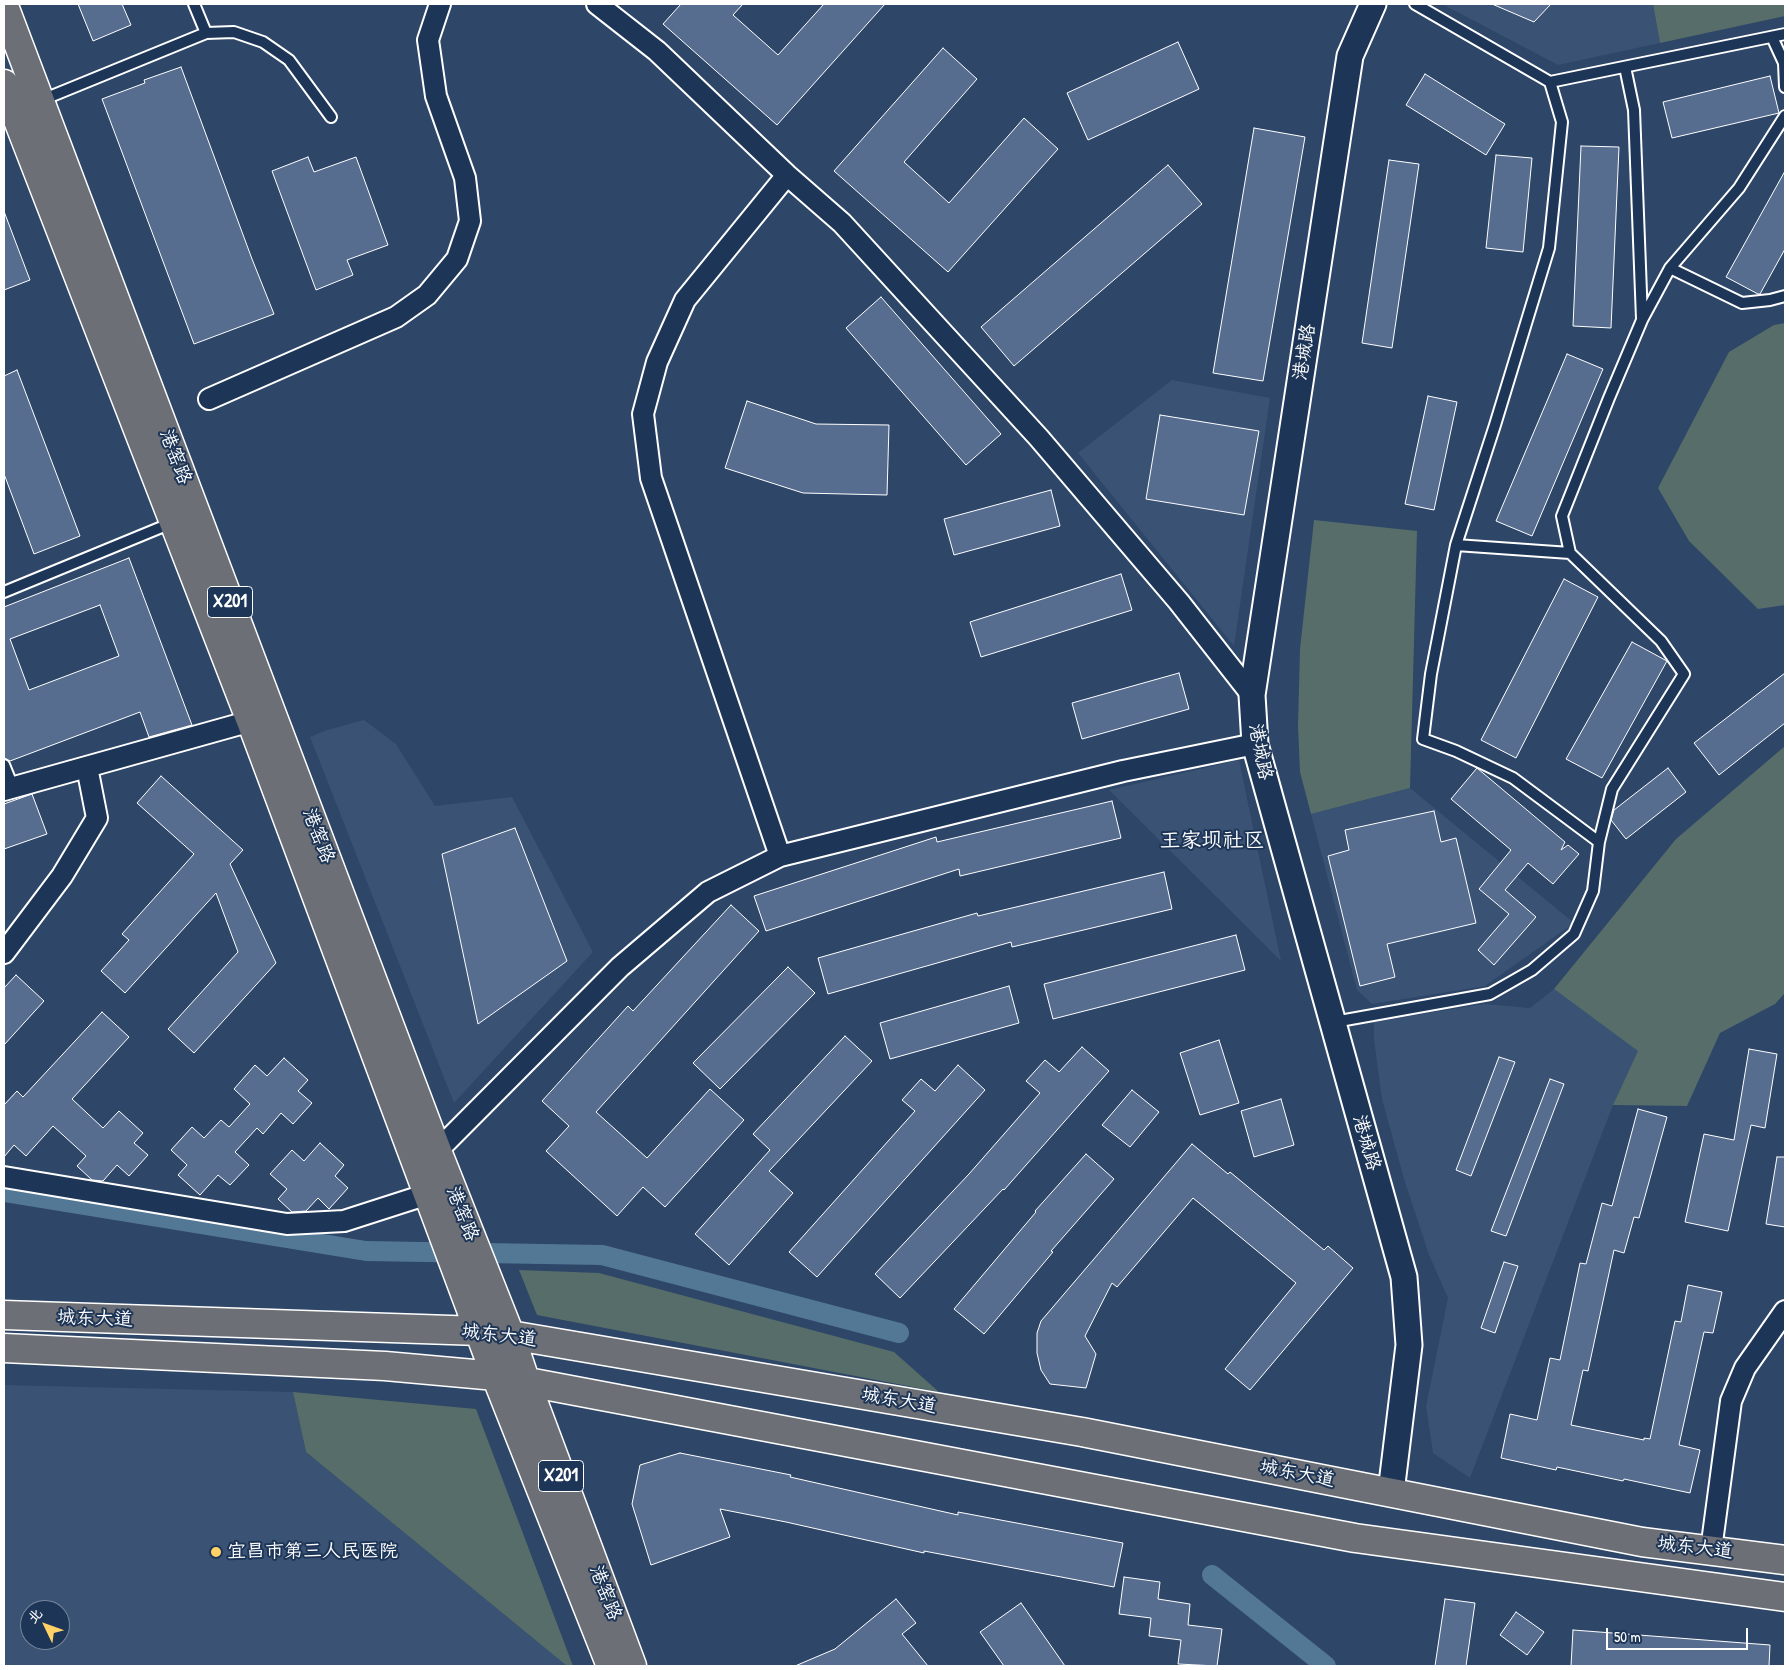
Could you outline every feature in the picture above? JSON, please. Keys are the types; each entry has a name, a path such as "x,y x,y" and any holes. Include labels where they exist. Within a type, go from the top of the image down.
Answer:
{"main road":[{"name":"港窑路","path":"4,6 437,1151 440,1201"},
{"name":"港窑路","path":"4,84 251,721 440,1201 479,1289 510,1335 632,1666"},
{"name":"港窑路","path":"479,1289 480,1331 611,1666"},
{"name":"城东大道","path":"4,1315 480,1331 510,1335 1082,1432 1642,1542 1785,1560"},
{"name":"城东大道","path":"4,1348 385,1366 525,1380 1355,1538 1785,1597"}],"street":[{"path":"209,399 396,317 427,295 457,259 470,221 465,178 436,96 428,40 440,4"},
{"path":"597,4 657,52 787,175 842,223 1038,438 1179,602 1252,695"},
{"name":"港城路","path":"1372,4 1350,56 1252,695 1255,744 1404,1277 1409,1345 1390,1492"},
{"path":"780,856 651,478 643,414 657,362 685,300 787,175"},
{"path":"8,789 251,721"},
{"path":"437,1151 620,967 708,892 780,856 1124,771 1255,744"},
{"path":"4,954 62,876 97,818 87,767"},
{"path":"4,1177 288,1224 344,1220 440,1201"},
{"path":"1711,1550 1731,1400 1745,1368 1785,1311"}],"lane":[{"path":"194,4 206,33"},
{"path":"1415,4 1550,82 1785,34"},
{"path":"41,101 206,33 234,32 262,42 289,60 332,118"},
{"path":"1772,37 1784,63 1785,87"},
{"path":"1625,67 1634,110 1642,320"},
{"path":"1550,82 1562,122 1549,248 1496,425 1456,545 1431,674 1423,739 1456,751 1513,778 1599,842"},
{"path":"1333,1022 1490,994 1532,970 1574,934 1593,891 1599,842 1612,789 1684,674 1661,642 1570,553 1562,516 1608,398 1642,320 1670,268 1739,188 1785,116"},
{"path":"1670,268 1742,303 1770,300 1785,296"},
{"path":"4,592 174,522"},
{"path":"1456,545 1570,553"},
{"path":"4,765 8,789"}],"shaded area":[{"path":"1442,4 1653,4 1660,43 1558,65"},
{"path":"1172,380 1270,398 1234,646 1078,453"},
{"path":"364,720 396,744 435,806 512,797 593,952 454,1103 310,737 327,730"},
{"name":"王家坝社区","path":"1239,760 1281,961 1109,790"},
{"path":"1410,788 1574,923 1485,986 1372,1004 1357,990 1311,814"},
{"path":"1554,989 1639,1051 1613,1105 1470,1478 1433,1453 1426,1406 1448,1298 1429,1255 1404,1179 1382,1099 1374,1040 1374,1022 1484,1004 1530,1008"},
{"name":"宜昌市第三人民医院","path":"4,1385 293,1392 306,1452 567,1666 4,1666"}],"green space":[{"path":"1653,4 1785,4 1785,16 1660,43"},
{"path":"1785,323 1785,605 1758,609 1689,541 1658,488 1729,352 1774,325"},
{"path":"1314,520 1417,531 1410,788 1311,814 1300,772 1298,725 1300,649"},
{"path":"1785,746 1785,993 1775,1004 1720,1033 1687,1106 1613,1105 1638,1051 1554,989 1676,839"},
{"path":"519,1270 599,1273 894,1352 939,1392 537,1315"},
{"path":"293,1392 476,1409 573,1666 567,1666 306,1452"}],"building":[{"path":"78,4 122,4 131,25 93,41"},
{"path":"681,4 743,4 733,15 778,55 824,4 885,4 777,125 663,24"},
{"path":"1492,4 1551,4 1534,22"},
{"path":"1178,42 1199,89 1088,140 1067,93"},
{"path":"943,48 977,79 904,162 949,203 1024,118 1058,149 948,272 834,171"},
{"path":"181,67 274,314 194,344 102,99 145,83 144,80"},
{"path":"1425,74 1505,124 1486,155 1406,105"},
{"path":"1770,76 1779,113 1672,138 1663,102"},
{"path":"1254,128 1305,137 1263,381 1213,373"},
{"path":"1581,146 1619,147 1611,328 1573,326"},
{"path":"1496,155 1532,158 1523,252 1486,248"},
{"path":"308,157 314,172 356,157 388,245 347,260 353,275 316,290 272,171"},
{"path":"1389,160 1419,164 1392,348 1362,343"},
{"path":"1168,165 1202,204 1014,366 981,327"},
{"path":"1785,171 1785,249 1760,294 1758,294 1726,277"},
{"path":"4,215 30,280 4,290"},
{"path":"881,297 1001,434 966,465 846,328"},
{"path":"1567,354 1603,369 1532,536 1496,521"},
{"path":"17,370 80,536 34,554 4,474 4,376"},
{"path":"1428,396 1457,402 1434,510 1405,504"},
{"path":"747,401 816,424 889,425 887,495 803,493 725,468"},
{"path":"1160,415 1259,431 1244,515 1146,499"},
{"path":"1051,490 1060,526 954,555 944,519"},
{"path":"129,558 192,725 149,737 140,712 10,761 4,758 4,607","holes":["100,605 119,656 29,690 10,639"]},
{"path":"1121,574 1132,610 981,657 970,622"},
{"path":"1564,579 1598,597 1516,758 1481,740"},
{"path":"1632,642 1667,661 1602,778 1566,759"},
{"path":"1179,673 1189,709 1082,739 1072,703"},
{"path":"1785,673 1785,723 1719,775 1694,743"},
{"path":"1477,768 1565,842 1561,850 1568,845 1579,854 1553,884 1528,863 1505,890 1536,917 1494,965 1478,950 1509,914 1479,889 1511,850 1451,799"},
{"path":"1668,768 1686,792 1626,839 1611,820 1614,810"},
{"path":"161,776 243,850 230,864 276,963 194,1053 168,1029 238,952 216,893 125,993 101,971 129,940 122,934 194,854 137,803"},
{"path":"32,794 47,834 4,849 4,804"},
{"path":"1112,801 1121,838 960,876 959,869 766,931 754,896 936,837 937,842"},
{"path":"1434,811 1441,842 1456,838 1476,923 1387,944 1395,977 1360,986 1328,856 1349,850 1345,830"},
{"path":"515,828 567,961 478,1024 442,854"},
{"path":"1164,872 1172,909 1012,947 1011,942 828,994 818,958 977,913 978,916"},
{"path":"731,905 759,931 596,1112 647,1158 710,1089 744,1120 665,1207 643,1187 617,1216 546,1151 569,1126 542,1101 628,1006 633,1011"},
{"path":"1236,935 1245,970 1053,1019 1044,984"},
{"path":"788,967 815,993 720,1089 693,1063"},
{"path":"16,975 44,1001 4,1045 4,988"},
{"path":"1009,986 1019,1023 890,1059 880,1023"},
{"path":"102,1012 129,1037 72,1099 103,1128 119,1111 143,1133 134,1143 148,1155 129,1176 117,1165 103,1181 92,1180 77,1166 86,1156 53,1126 26,1156 14,1145 4,1157 4,1105 17,1091 23,1097"},
{"path":"845,1036 872,1061 769,1171 793,1193 729,1265 695,1234 770,1150 753,1134"},
{"path":"1219,1040 1239,1103 1200,1115 1180,1053"},
{"path":"1082,1047 1109,1071 1004,1190 900,1298 875,1274 969,1174 1040,1093 1026,1081 1045,1060 1059,1072"},
{"path":"1749,1049 1777,1054 1765,1128 1751,1125 1728,1231 1685,1222 1704,1134 1734,1140"},
{"path":"1499,1057 1515,1062 1471,1176 1456,1170"},
{"path":"284,1058 308,1080 298,1091 312,1103 293,1124 281,1113 263,1134 257,1128 235,1152 249,1165 230,1185 218,1175 200,1195 178,1175 187,1165 171,1150 192,1127 204,1138 221,1120 229,1127 250,1104 234,1089 255,1065 267,1076"},
{"path":"958,1065 985,1090 817,1277 789,1252 915,1111 902,1100 921,1079 935,1091"},
{"path":"1550,1079 1564,1084 1506,1236 1491,1231"},
{"path":"1132,1090 1159,1112 1130,1147 1102,1125"},
{"path":"1281,1099 1294,1145 1254,1157 1241,1111"},
{"path":"1638,1109 1667,1117 1639,1218 1634,1217 1624,1253 1614,1250 1588,1371 1583,1370 1571,1425 1644,1440 1644,1438 1650,1439 1675,1321 1681,1322 1688,1285 1722,1292 1713,1333 1704,1332 1679,1445 1700,1450 1690,1493 1557,1467 1556,1470 1501,1458 1510,1414 1537,1420 1550,1358 1560,1360 1580,1263 1586,1264 1602,1203 1612,1206"},
{"path":"320,1143 344,1165 335,1176 348,1188 329,1209 318,1198 306,1211 292,1212 278,1199 287,1189 270,1174 292,1150 304,1161"},
{"path":"1192,1144 1228,1174 1230,1172 1324,1250 1328,1246 1353,1268 1250,1390 1225,1369 1296,1283 1193,1198 1117,1287 1112,1283 1085,1336 1096,1354 1086,1388 1050,1384 1041,1370 1037,1353 1037,1333 1041,1321"},
{"path":"1086,1154 1114,1179 1051,1251 1053,1252 984,1334 954,1309 1035,1211"},
{"path":"1777,1157 1785,1157 1785,1227 1766,1224"},
{"path":"1504,1262 1518,1266 1495,1333 1481,1328"},
{"path":"680,1453 791,1475 790,1477 958,1515 958,1512 1123,1543 1114,1587 924,1551 924,1553 720,1509 730,1537 651,1565 632,1504 640,1465"},
{"path":"1124,1577 1160,1582 1158,1599 1190,1604 1188,1625 1222,1629 1217,1666 1178,1664 1181,1640 1149,1636 1151,1618 1119,1614"},
{"path":"896,1599 916,1623 902,1634 928,1666 795,1666 835,1649"},
{"path":"1445,1599 1475,1603 1466,1666 1435,1666"},
{"path":"1021,1603 1065,1666 1004,1666 980,1632"},
{"path":"1516,1612 1544,1632 1527,1655 1500,1635"},
{"path":"1573,1630 1770,1645 1769,1666 1571,1666"}],"waterway":[{"path":"4,1192 366,1251 602,1255 899,1333"},
{"path":"1212,1575 1326,1666"}],"place":[{"name":"宜昌市第三人民医院","path":"216,1552"}],"district":[{"name":"王家坝社区","path":"1212,841"}]}
